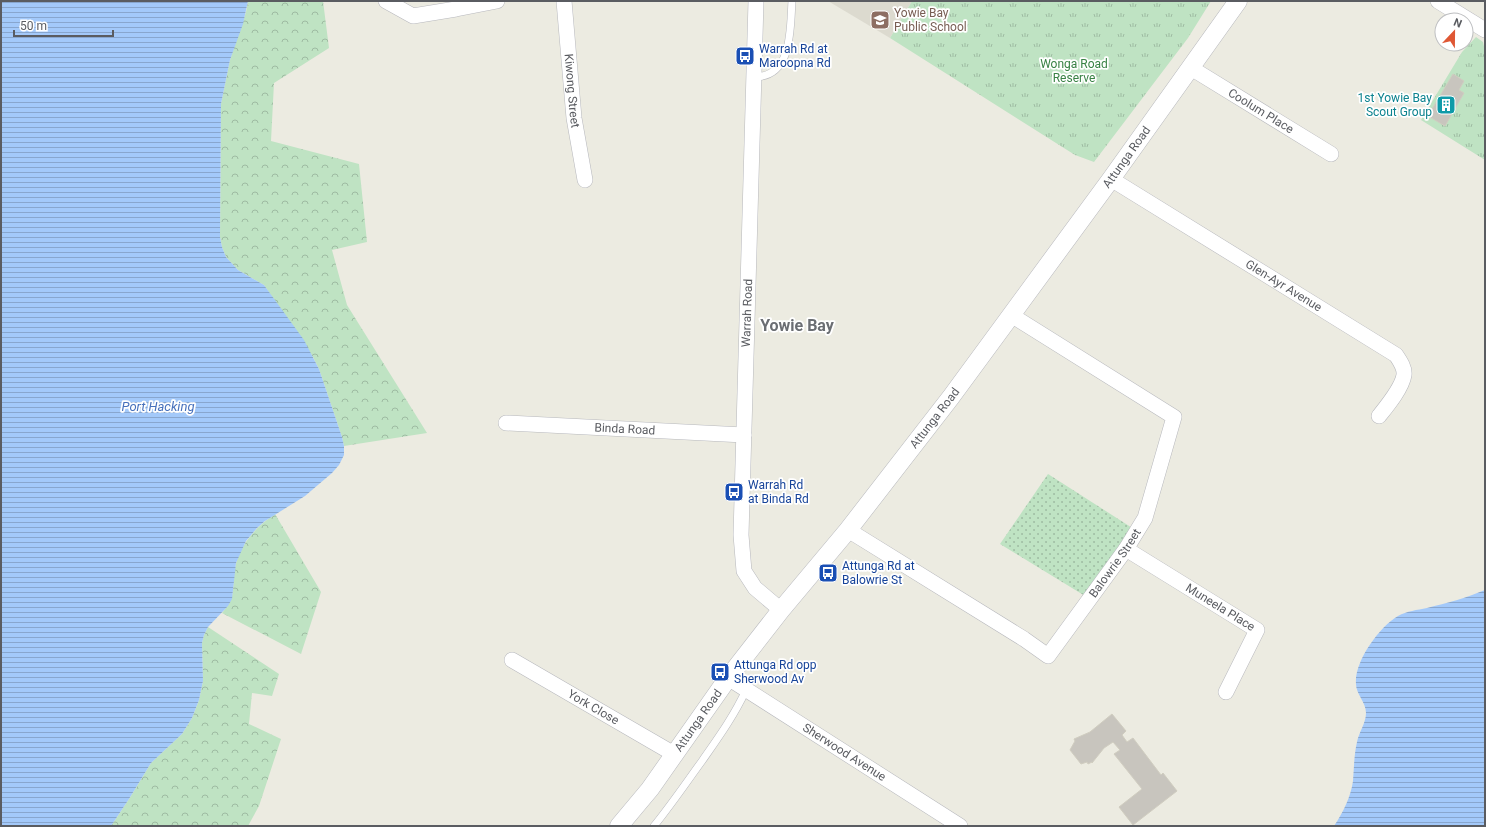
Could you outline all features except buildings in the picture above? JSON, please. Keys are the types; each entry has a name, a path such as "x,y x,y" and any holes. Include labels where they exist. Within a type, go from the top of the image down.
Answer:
{"street":[{"path":"386,1 413,16 496,1"},
{"name":"Kiwong Street","path":"564,1 574,118 585,180"},
{"name":"Warrah Road","path":"756,1 741,535 744,571 756,588 781,610"},
{"name":"Attunga Road","path":"619,826 650,789 728,678 781,610 848,530 951,397 1111,179 1238,1"},
{"path":"1438,1 1485,30"},
{"name":"Coolum Place","path":"1191,68 1331,154"},
{"name":"Glen-Ayr Avenue","path":"1111,179 1396,355 1403,364 1405,374 1401,385 1379,416"},
{"name":"Balowrie Street","path":"848,530 1024,639 1048,656 1126,549 1145,518 1174,417 1011,315"},
{"name":"Binda Road","path":"506,422 744,435"},
{"name":"Muneela Place","path":"1126,549 1257,630 1226,692"},
{"name":"York Close","path":"512,660 674,754"},
{"name":"Sherwood Avenue","path":"728,678 960,826"}],"lane":[{"path":"754,77 765,77 773,72 784,61 788,43 792,1"},
{"path":"654,826 670,806 738,709 746,690"}],"shaded area":[{"name":"Yowie Bay Public School","path":"828,1 912,1 890,38"}],"green space":[{"path":"248,1 323,1 329,48 274,83 271,141 359,164 367,242 332,250 347,305 427,433 344,446 319,369 313,357 264,285 238,270 226,257 220,237 221,104 230,60 246,12"},
{"name":"Wonga Road Reserve","path":"912,1 1211,1 1188,38 1094,162 1075,155 890,38"},
{"path":"1476,37 1483,42 1485,51 1485,160 1421,120 1462,52 1474,52 1474,39"},
{"path":"1048,474 1137,531 1090,599 1000,544"},
{"path":"275,514 321,592 301,654 222,613 231,600 234,572 238,556 246,542 256,530"},
{"path":"208,627 279,674 272,696 252,693 249,724 281,739 259,806 248,826 111,826 151,763 182,734 192,718 199,700 203,681 202,643"}],"water":[{"name":"Port Hacking","path":"1,1 248,1 243,24 230,60 221,104 220,237 222,247 226,257 238,270 264,285 304,340 319,369 344,446 344,455 339,465 332,473 305,496 265,521 246,541 236,563 232,599 228,606 208,627 204,635 202,643 203,681 199,700 192,718 182,734 151,763 111,826 1,826"},
{"path":"1485,590 1485,826 1334,826 1350,793 1353,781 1356,747 1366,717 1366,709 1356,688 1356,675 1363,656 1369,646 1383,628 1401,614 1456,600"}],"place":[{"name":"Yowie Bay Public School","path":"880,20"},
{"name":"Warrah Rd at Maroopna Rd","path":"745,56"},
{"name":"1st Yowie Bay Scout Group","path":"1446,105"},
{"name":"Warrah Rd at Binda Rd","path":"734,492"},
{"name":"Attunga Rd at Balowrie St","path":"828,573"},
{"name":"Attunga Rd opp Sherwood Av","path":"720,672"}],"district":[{"name":"Yowie Bay","path":"797,325"}]}
